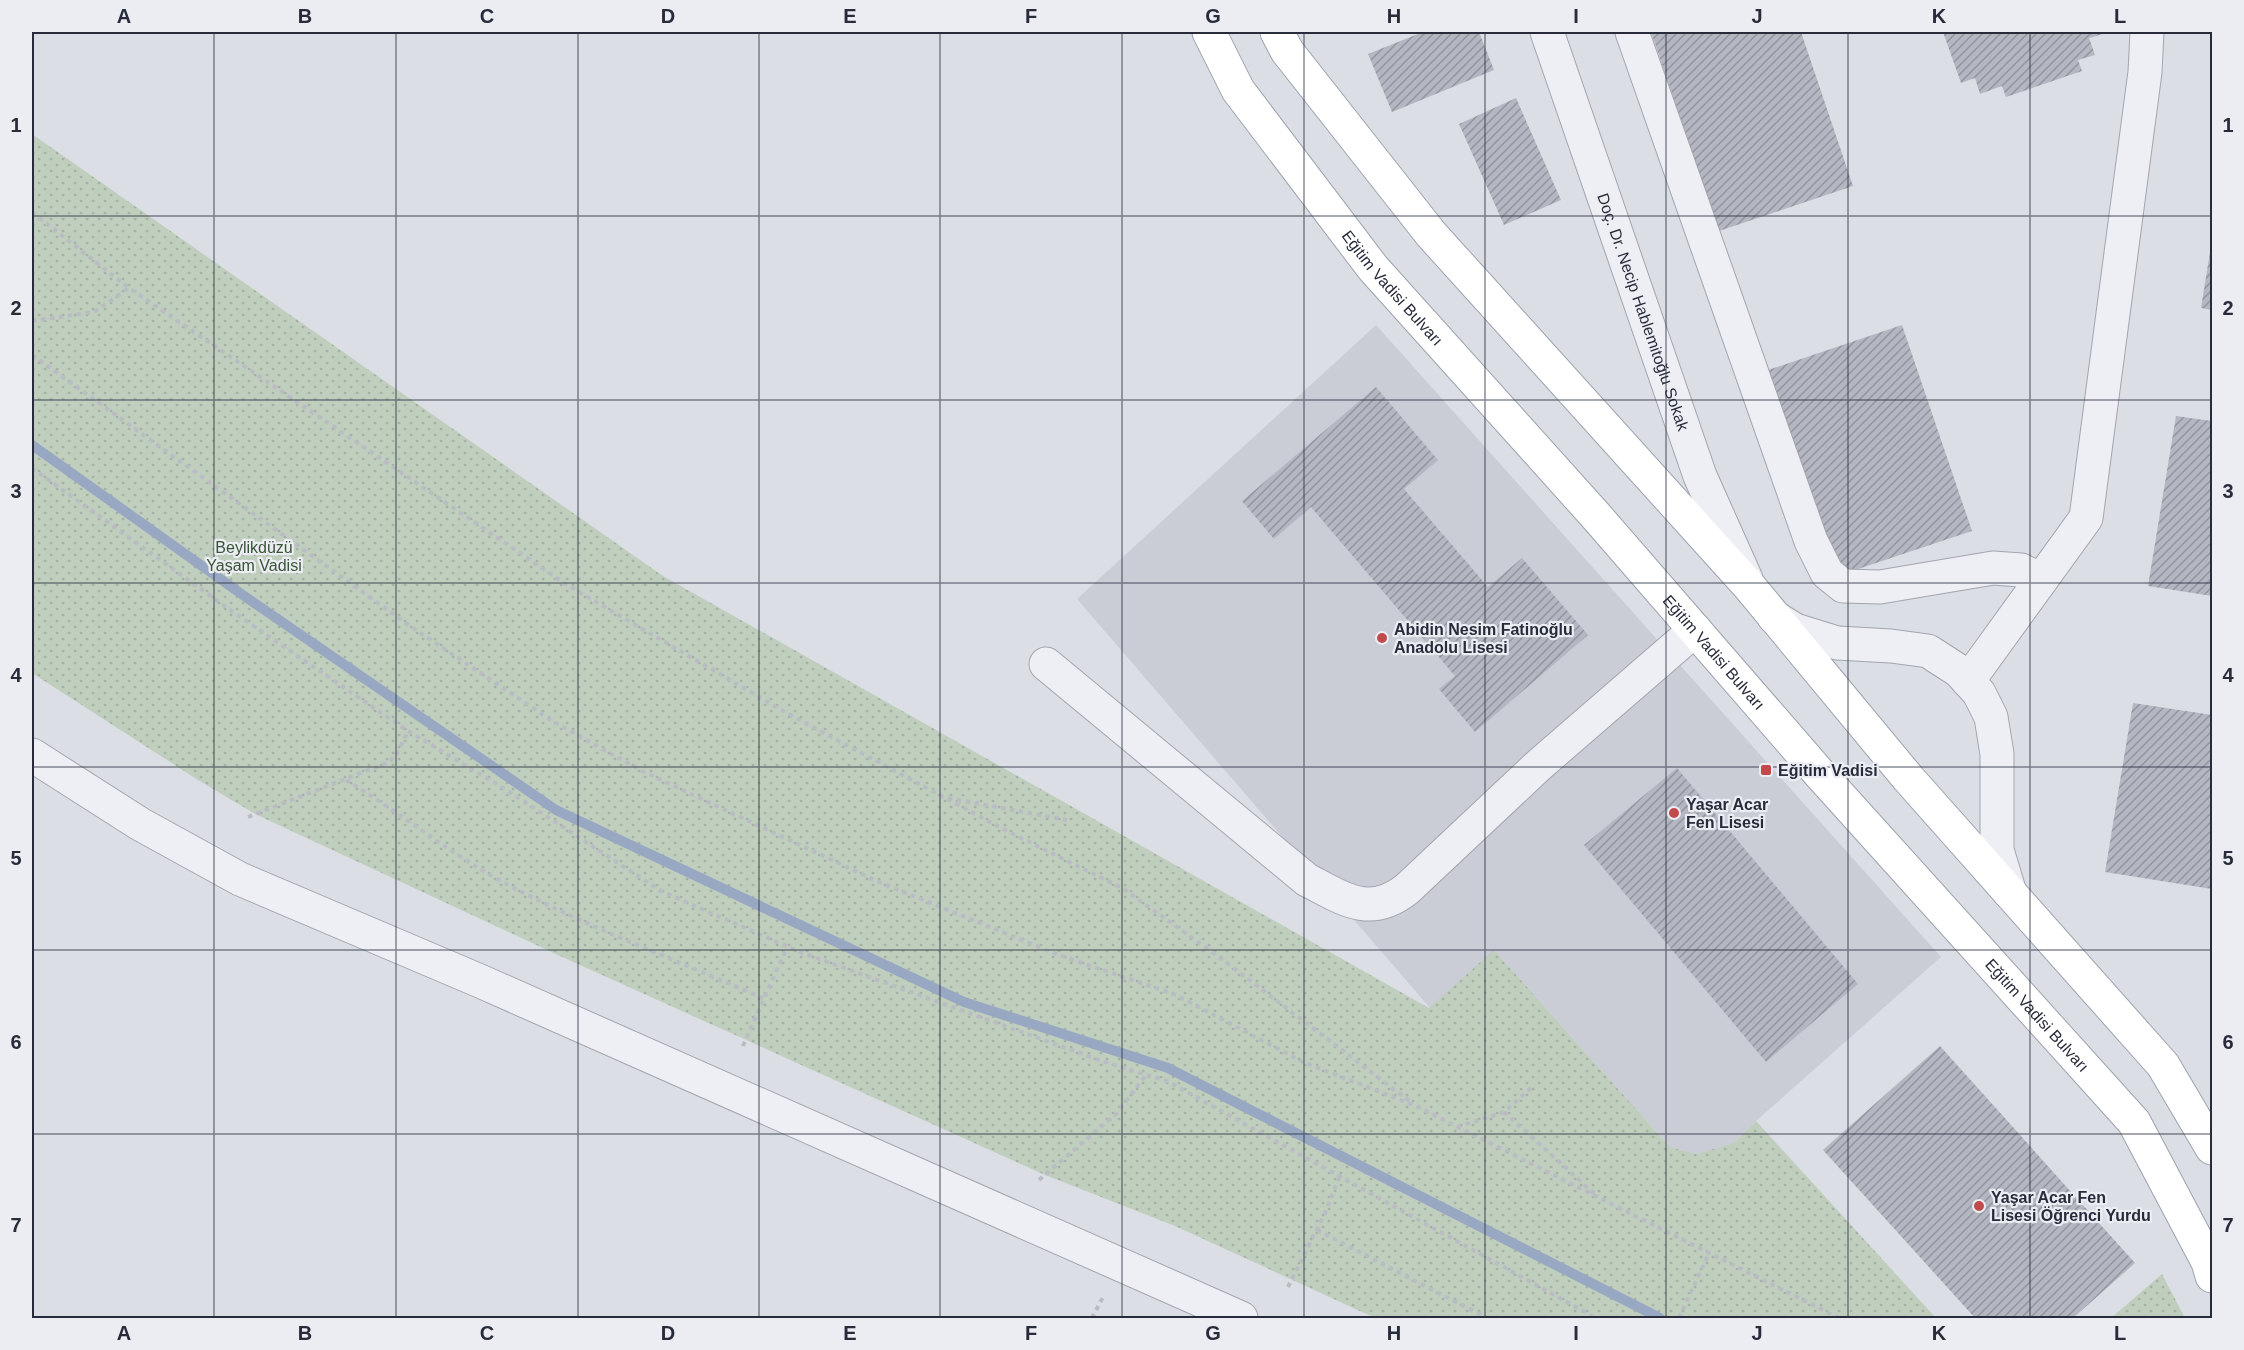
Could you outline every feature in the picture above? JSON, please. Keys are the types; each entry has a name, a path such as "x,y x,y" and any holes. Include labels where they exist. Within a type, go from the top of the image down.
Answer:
{"main road":[{"name":"Eğitim Vadisi Bulvarı","path":"1209,32 1238,90 1373,268 1819,773 2134,1122 2208,1262 2212,1276"},
{"path":"1277,32 1287,51 1431,234 1749,586 1908,778 2163,1065 2212,1148"}],"street":[{"name":"Doç. Dr. Necip Hablemitoğlu Sokak","path":"1547,32 1700,476 1749,586"},
{"path":"1632,32 1811,541 1827,573 1843,585 1880,587 1993,568 2021,570 2041,580"},
{"path":"1968,681 2086,518 2145,72 2147,32"},
{"path":"1774,617 1795,630 1837,643 1928,651 1959,671 1979,693 1991,717 1997,754 1996,850 2010,893"},
{"path":"1046,664 1307,880 1353,903 1370,905 1386,902 1407,889 1539,765 1695,630"},
{"path":"32,755 140,824 240,879 480,981 1241,1318"}],"path":[{"path":"32,212 129,288 567,585 785,712 1122,888 1215,954 1416,1106"},
{"path":"32,321 94,312 129,288"},
{"path":"32,355 410,626 554,722 642,771 880,883 1059,955 1176,995 1303,1062 1416,1106 1839,1318"},
{"path":"32,468 232,612 408,732 508,791 661,891 787,946 1167,1082 1596,1318"},
{"path":"248,817 389,762 397,754 408,732"},
{"path":"346,780 439,843 499,880 558,909 765,999"},
{"path":"944,797 1067,820"},
{"path":"743,1046 787,946"},
{"path":"1039,1180 1117,1113 1146,1075"},
{"path":"1456,1127 1504,1113 1533,1086"},
{"path":"1504,1113 1601,1200"},
{"path":"1288,1287 1317,1230 1339,1178"},
{"path":"1317,1230 1487,1318"},
{"path":"1679,1318 1709,1253"},
{"path":"1092,1318 1104,1294"}],"shaded area":[{"path":"1376,325 1941,957 1734,1143 1696,1154 1670,1147 1495,951 1430,1008 1077,599"}],"green space":[{"name":"Beylikdüzü Yaşam Vadisi","path":"32,134 663,576 1429,1008 1494,950 1670,1147 1696,1154 1734,1143 1756,1121 1936,1318 1375,1318 1175,1226 1045,1175 560,956 255,814 198,780 32,673"},
{"path":"2162,1274 2185,1318 2111,1318"}],"building":[{"path":"1423,32 1479,32 1494,70 1392,112 1368,54"},
{"path":"1651,32 1801,32 1853,186 1719,231"},
{"path":"1943,32 2102,32 2103,34 2089,38 2095,55 2078,60 2082,71 2006,97 2002,86 1980,94 1975,78 1961,83"},
{"path":"1516,98 1561,200 1504,225 1459,124"},
{"path":"2212,246 2212,310 2201,308"},
{"path":"1902,325 1972,531 1837,576 1768,370"},
{"path":"1376,387 1438,460 1404,489 1488,587 1522,558 1588,635 1475,732 1439,689 1455,676 1311,507 1274,539 1242,501"},
{"path":"2176,416 2212,421 2212,596 2148,586"},
{"path":"2133,703 2212,715 2212,889 2105,872"},
{"name":"Yaşar Acar Fen Lisesi","path":"1677,768 1858,984 1766,1062 1584,845"},
{"name":"Yaşar Acar Fen Lisesi Öğrenci Yurdu","path":"1940,1046 2135,1263 2073,1318 1975,1318 1823,1150"}],"waterway":[{"path":"32,445 247,598 556,810 964,1002 1168,1068 1660,1318"}],"place":[{"name":"Abidin Nesim Fatinoğlu Anadolu Lisesi","path":"1382,638"},
{"name":"Eğitim Vadisi","path":"1766,770"},
{"name":"Yaşar Acar Fen Lisesi","path":"1674,813"},
{"name":"Yaşar Acar Fen Lisesi Öğrenci Yurdu","path":"1979,1206"}]}
